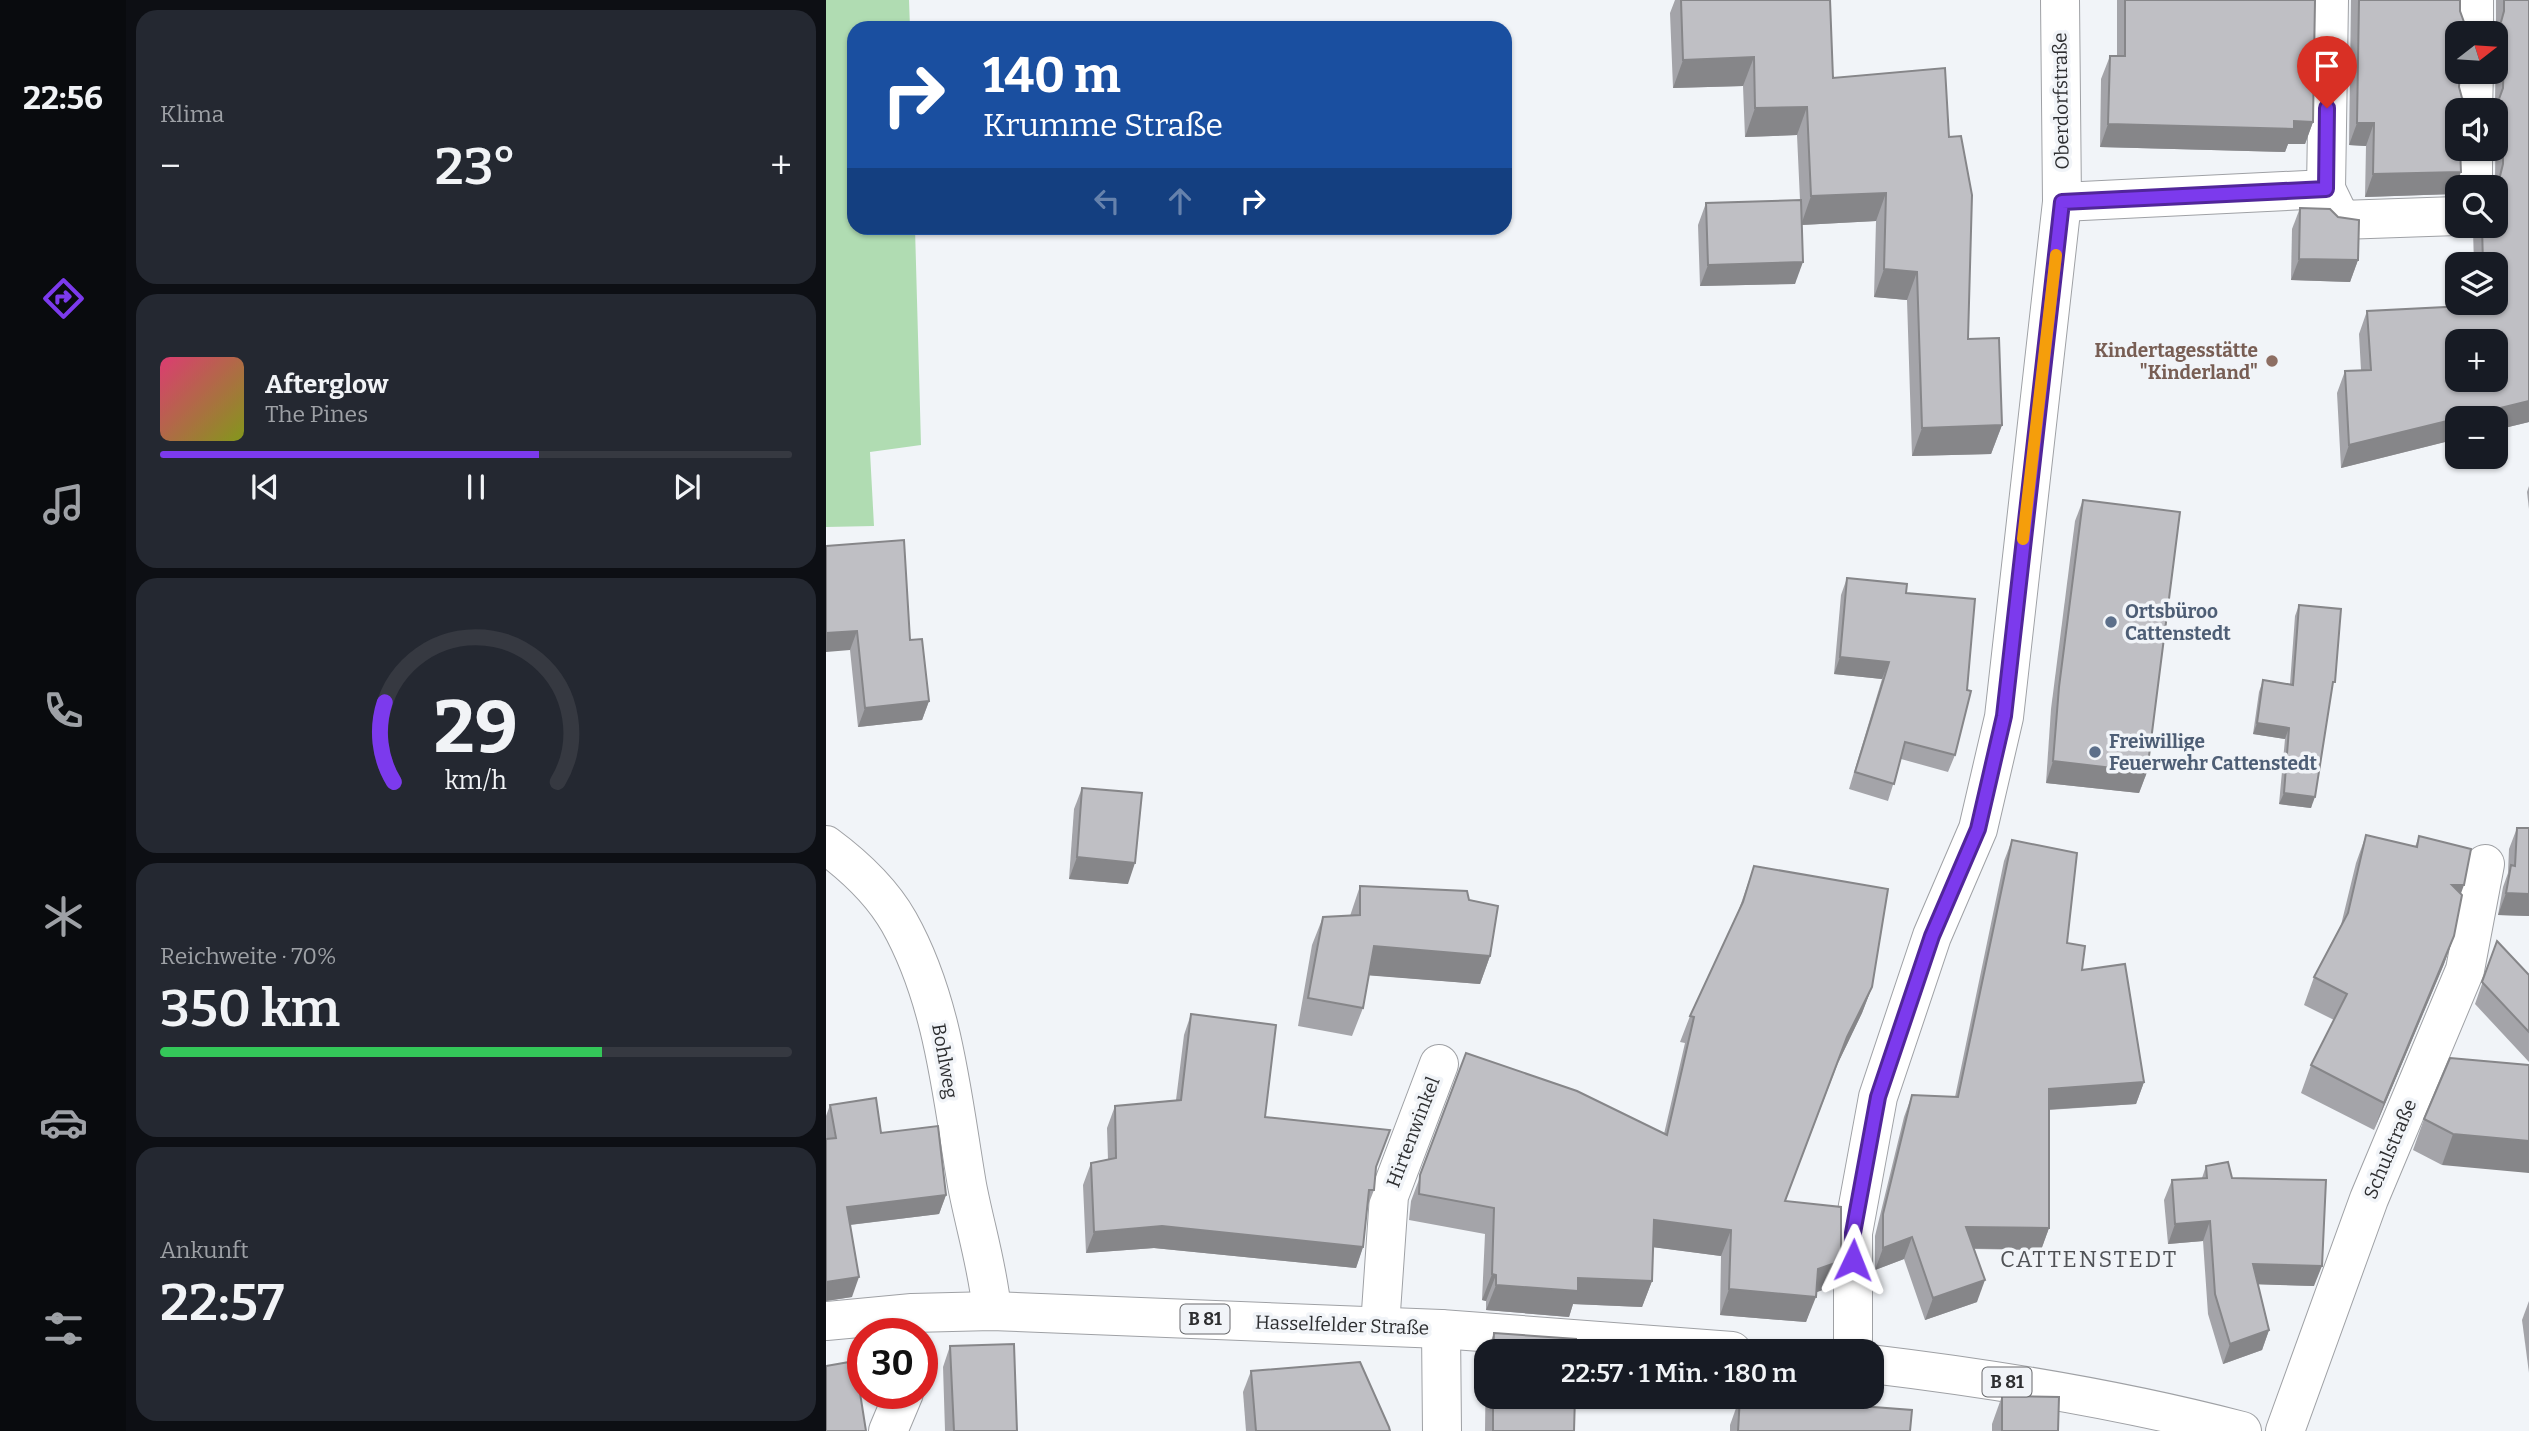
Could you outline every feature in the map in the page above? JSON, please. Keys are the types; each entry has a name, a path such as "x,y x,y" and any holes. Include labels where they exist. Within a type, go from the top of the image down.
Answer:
{"street":[{"name":"Oberdorfstraße","path":"1853,1339 1853,1233 1878,1097 1932,936 1978,829 2004,716 2062,202 2060,0"},
{"path":"2329,0 2326,189 2341,220 2445,216"},
{"path":"2474,0 2474,21"},
{"path":"2062,202 2326,189"},
{"name":"Bohlweg","path":"826,845 853,865 899,921 937,1013 971,1207 989,1282 992,1311"},
{"name":"Schulstraße","path":"2285,1431 2369,1199 2465,970 2485,864"},
{"name":"Hirtenwinkel","path":"1380,1326 1389,1196 1439,1064"},
{"name":"Hasselfelder Straße","path":"938,1319 992,1311 1380,1326 1573,1339"},
{"name":"Hasselfelder Straße","path":"826,1321 847,1321"},
{"path":"1441,1329 1442,1431"},
{"name":"B 81","path":"1884,1366 1980,1377 2143,1406 2242,1431"},
{"path":"888,1431 897,1409"}],"green space":[{"path":"826,0 909,0 910,21 847,21 847,235 915,235 921,445 870,452 874,526 826,527"}],"building":[{"path":"1681,0 1830,0 1833,78 1945,68 1949,137 1961,136 1972,195 1968,339 1999,338 2002,425 1922,428 1917,272 1884,269 1886,193 1811,196 1807,107 1755,108 1754,57 1683,60"},
{"path":"2125,0 2315,0 2313,122 2294,121 2294,129 2108,124 2110,56 2125,56"},
{"path":"2359,0 2460,0 2464,21 2445,21 2445,84 2459,84 2462,98 2445,98 2445,161 2461,161 2461,172 2373,174 2374,123 2357,123"},
{"path":"2504,0 2529,0 2529,401 2508,406 2445,406 2445,422 2349,445 2345,371 2371,370 2367,311 2445,307 2445,315 2508,315 2508,252 2483,252 2482,238 2508,238 2508,175 2500,175 2503,161 2508,161 2508,98 2499,98 2503,84 2508,84 2508,21 2501,21"},
{"path":"1801,200 1803,262 1708,265 1706,203"},
{"path":"2300,208 2330,209 2338,217 2359,220 2358,260 2299,259"},
{"path":"2083,500 2180,512 2147,772 2053,761 2059,687"},
{"path":"904,540 910,640 922,639 929,701 865,708 857,631 826,633 826,546"},
{"path":"1847,578 1907,584 1906,593 1975,599 1967,690 1971,691 1955,755 1905,742 1894,784 1855,772 1889,662 1840,657"},
{"path":"2299,605 2341,609 2335,682 2315,797 2284,793 2289,728 2257,723 2263,680 2293,685"},
{"path":"1082,788 1142,793 1135,863 1077,857"},
{"path":"2517,828 2529,828 2529,894 2506,893 2511,865 2515,866"},
{"path":"2366,835 2417,847 2419,836 2471,849 2464,885 2452,885 2462,895 2454,936 2384,1103 2311,1065 2347,994 2314,977 2348,913"},
{"path":"2012,840 2077,853 2067,943 2085,946 2082,970 2125,964 2144,1082 2049,1089 2049,1228 1966,1227 1985,1280 1933,1298 1912,1237 1883,1248 1883,1214 1912,1095 1958,1097"},
{"path":"1754,866 1888,889 1872,987 1847,1037 1785,1201 1841,1207 1841,1261 1818,1269 1816,1297 1729,1289 1731,1230 1654,1220 1652,1281 1578,1278 1578,1291 1496,1285 1496,1275 1492,1274 1494,1208 1419,1194 1420,1175 1466,1053 1577,1091 1667,1135 1694,1017 1690,1016 1743,902"},
{"path":"1360,886 1467,891 1469,900 1498,906 1490,956 1374,946 1363,1008 1308,998 1323,917 1360,915"},
{"path":"2497,941 2529,975 2529,1032 2482,982"},
{"path":"1191,1014 1276,1025 1265,1117 1390,1130 1376,1167 1374,1190 1369,1190 1363,1247 1162,1226 1094,1232 1091,1163 1116,1158 1115,1106 1181,1100"},
{"path":"2450,1058 2529,1065 2529,1141 2453,1134 2424,1119"},
{"path":"876,1098 881,1133 938,1126 946,1195 847,1207 859,1277 826,1282 826,1139 836,1138 830,1105"},
{"path":"2228,1162 2232,1178 2326,1180 2322,1266 2253,1264 2269,1330 2230,1344 2215,1294 2210,1221 2175,1224 2172,1180 2207,1178 2206,1166"},
{"path":"1494,1333 1576,1339 1494,1339"},
{"path":"1014,1344 1017,1431 954,1431 950,1346"},
{"path":"847,1362 847,1409 863,1409 866,1431 826,1431 826,1366"},
{"path":"1360,1362 1390,1431 1256,1431 1251,1371"},
{"path":"2002,1396 2059,1397 2058,1431 2002,1431"},
{"path":"1493,1409 1575,1409 1574,1431 1493,1431"},
{"path":"1739,1409 1912,1410 1910,1431 1738,1431"}],"slow traffic":[{"path":"2023,539 2056,255"}],"place":[{"name":"Kindertagesstätte \"Kinderland\"","path":"2272,361"},
{"name":"Ortsbüroo Cattenstedt","path":"2111,622"},
{"name":"Freiwillige Feuerwehr Cattenstedt","path":"2095,752"}],"district":[{"name":"CATTENSTEDT","path":"2089,1259"}],"route":[{"path":"1853,1260 1853,1233 1878,1097 1932,936 1978,829 2004,716 2027,493 2062,202 2326,189 2327,108"}]}
